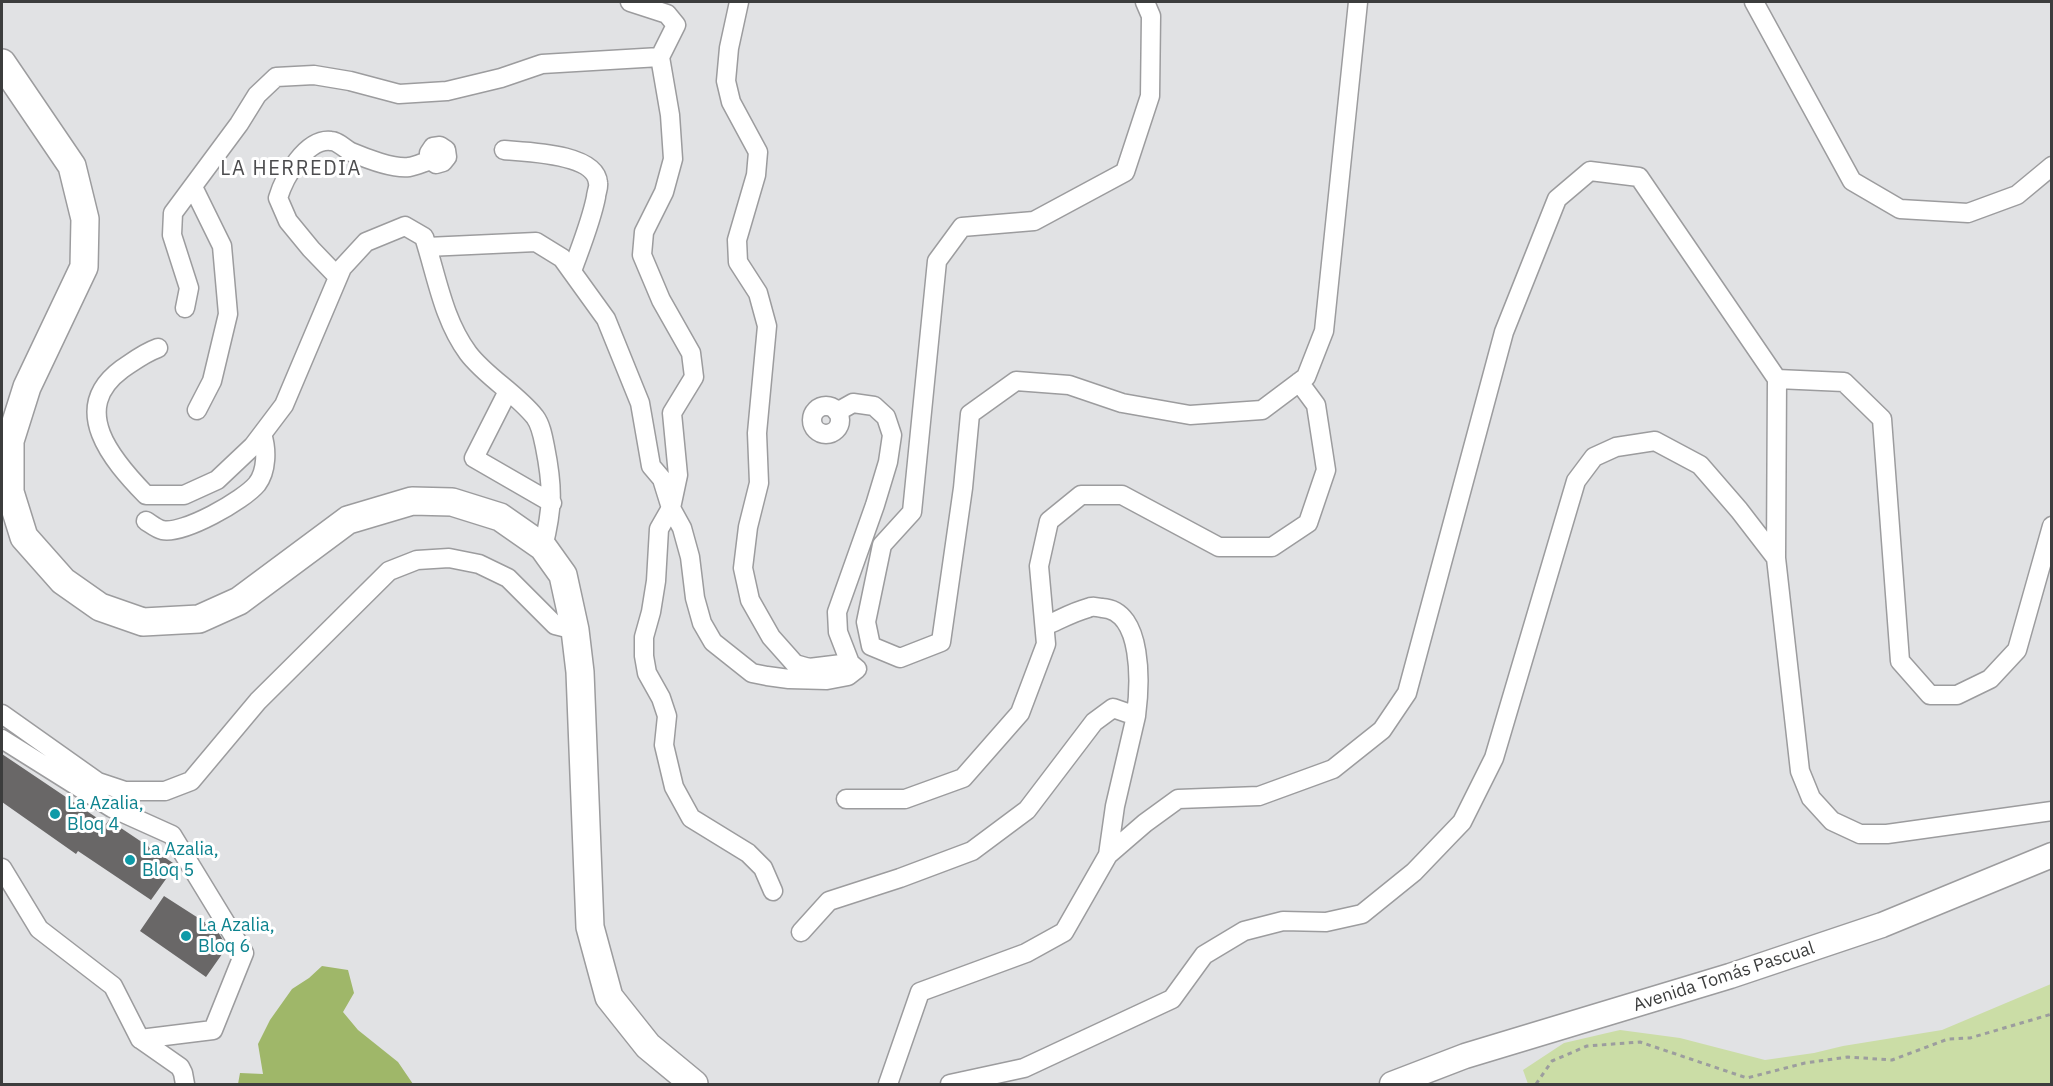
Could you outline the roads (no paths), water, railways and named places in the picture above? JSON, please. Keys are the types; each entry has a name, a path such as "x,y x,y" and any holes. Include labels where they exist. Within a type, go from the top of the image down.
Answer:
{"main road":[{"path":"2,63 72,166 85,219 84,267 27,387 10,441 10,492 24,537 63,581 100,608 143,622 199,619 238,601 348,520 412,501 452,502 500,518 543,547 563,575 575,630 580,672 590,927 609,997 648,1046 694,1084"}],"street":[{"path":"630,2 667,14 676,25 660,57 670,116 673,159 664,192 644,231 642,255 661,300 691,353 694,377 672,413 678,475 671,508 659,529 656,581 644,637 644,656 647,673 661,698 667,716 664,745 674,787 691,818 748,853 763,868 773,891"},
{"path":"739,2 729,48 726,81 731,102 758,152 756,175 737,240 738,262 758,293 767,326 757,433 759,483 748,527 743,568 750,600 771,637 795,664 809,668 849,663"},
{"path":"1145,2 1151,16 1150,96 1125,172 1034,221 962,227 937,261 912,512 882,545 866,622 871,646 900,657 941,642 963,488 970,414 1016,381 1069,385 1122,403 1190,416 1262,410 1306,377 1324,331 1358,2"},
{"path":"1754,2 1852,181 1900,209 1968,213 2017,195 2052,166"},
{"path":"185,308 189,288 172,235 173,213 239,124 257,94 276,77 314,75 350,81 399,94 447,92 501,78 542,64 660,57"},
{"path":"338,277 288,221 278,198 283,181 301,156 320,142 333,140 350,151 382,163 408,168 431,160"},
{"path":"504,150 571,158 591,169 598,182 592,215 572,271"},
{"path":"888,1084 920,992 1026,953 1064,932 1108,855 1145,823 1178,799 1259,796 1333,769 1382,730 1407,693 1504,332 1557,199 1590,171 1639,177 1777,379 1776,558 1800,771 1811,798 1832,821 1860,834 1887,834 2052,811"},
{"path":"193,187 222,246 228,314 212,381 197,410"},
{"path":"158,348 146,352 110,379 96,404 99,432 122,470 146,495 184,495 217,480 253,446 284,405 342,268 366,242 405,226 424,237 449,322 469,354 535,418 542,434 549,468 552,503 543,547"},
{"path":"427,247 536,242 562,258 572,271 606,319 640,403 651,466 662,479 671,508 682,528 690,557 694,598 702,622 713,642 752,673 789,679 827,680 848,676 857,669 849,663 838,632 837,612 875,505 888,462 892,435 886,417 874,406 853,403 837,411"},
{"path":"1777,379 1844,382 1882,418 1900,661 1930,695 1957,695 1990,679 2017,650 2052,526"},
{"path":"846,799 905,799 963,778 1020,712 1046,644 1040,566 1048,521 1081,495 1122,495 1219,547 1272,547 1308,523 1326,470 1316,405 1299,382"},
{"path":"508,391 474,458 552,503"},
{"path":"146,521 161,530 172,531 195,524 232,504 258,483 265,463 265,444 262,434"},
{"path":"950,1084 1024,1068 1172,999 1204,956 1244,931 1283,921 1326,922 1362,914 1414,872 1462,822 1494,758 1576,481 1594,457 1616,447 1655,441 1700,465 1776,558"},
{"path":"2,714 98,782 125,791 165,791 191,781 258,701 389,571 417,560 449,558 480,564 508,578 555,625 575,630"},
{"path":"1045,627 1089,607 1112,608 1125,618 1133,638 1139,689 1136,716 1115,806 1108,855"},
{"path":"801,932 829,901 972,852 1027,810 1094,722 1113,708 1136,716"},
{"path":"2,739 112,808 172,835 244,953 213,1030 140,1038"},
{"name":"Avenida Tomás Pascual","path":"1392,1084 1465,1056 1730,976 1882,925 2052,855"},
{"path":"2,868 39,929 113,986 140,1038 180,1067 185,1084"}],"place":[{"name":"La Azalia, Bloq 4","path":"55,814"},
{"name":"La Azalia, Bloq 5","path":"130,860"},
{"name":"La Azalia, Bloq 6","path":"186,936"}],"district":[{"name":"LA HERREDIA","path":"291,169"}]}
